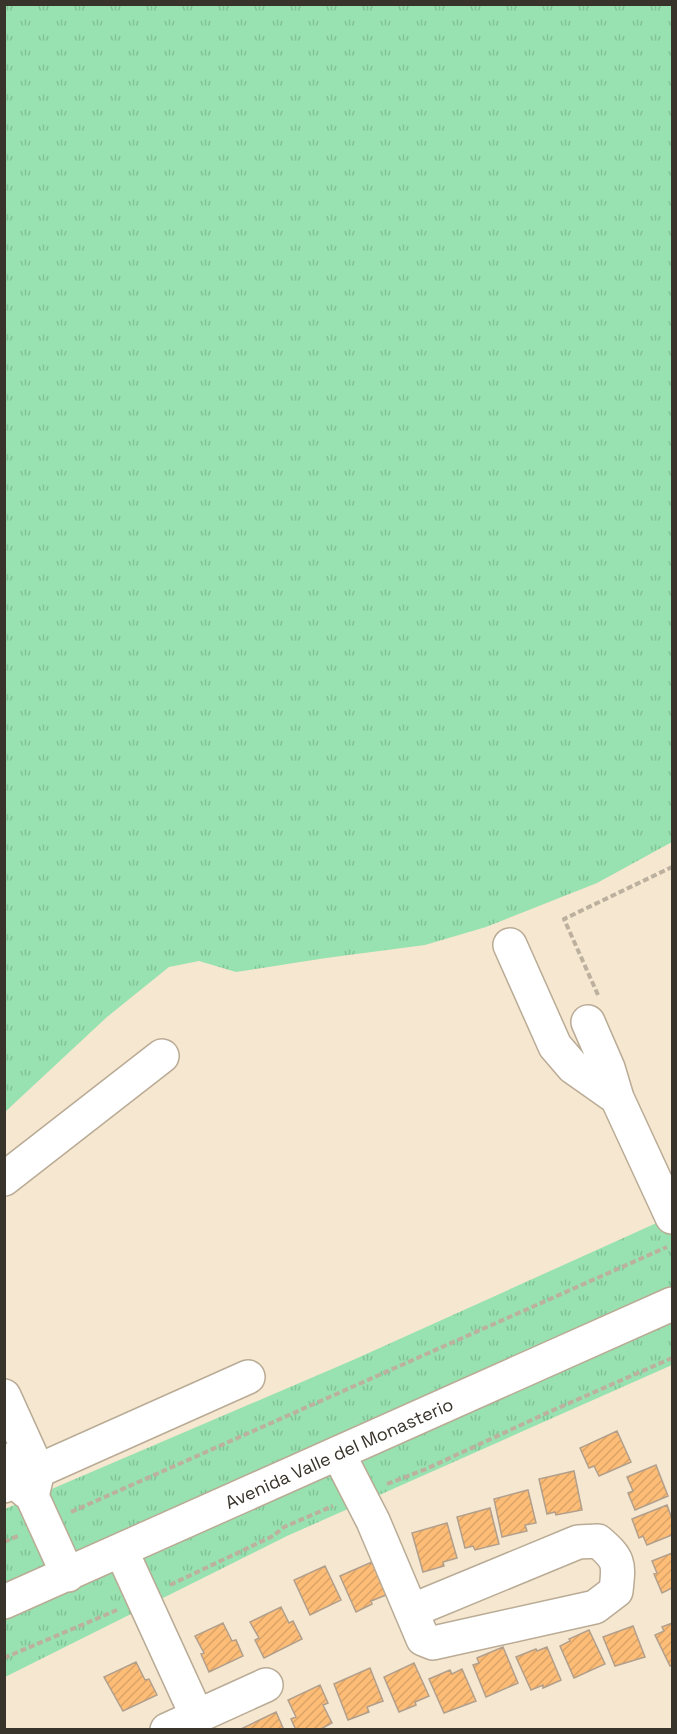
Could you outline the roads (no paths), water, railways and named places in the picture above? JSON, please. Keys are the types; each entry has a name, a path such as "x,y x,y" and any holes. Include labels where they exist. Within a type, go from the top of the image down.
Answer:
{"street":[{"path":"510,945 555,1046 573,1067 617,1098"},
{"path":"588,1022 608,1068 617,1098 672,1217"},
{"path":"4,1179 162,1056"},
{"name":"Avenida Valle del Monasterio","path":"4,1602 672,1304"},
{"path":"23,1487 249,1377"},
{"path":"4,1396 23,1487 68,1575"},
{"path":"338,1453 373,1521 411,1611 423,1639 433,1643 595,1607 616,1591 618,1571 614,1555 598,1541 578,1542 411,1611"},
{"path":"121,1550 197,1716"},
{"path":"167,1730 266,1685"}]}
